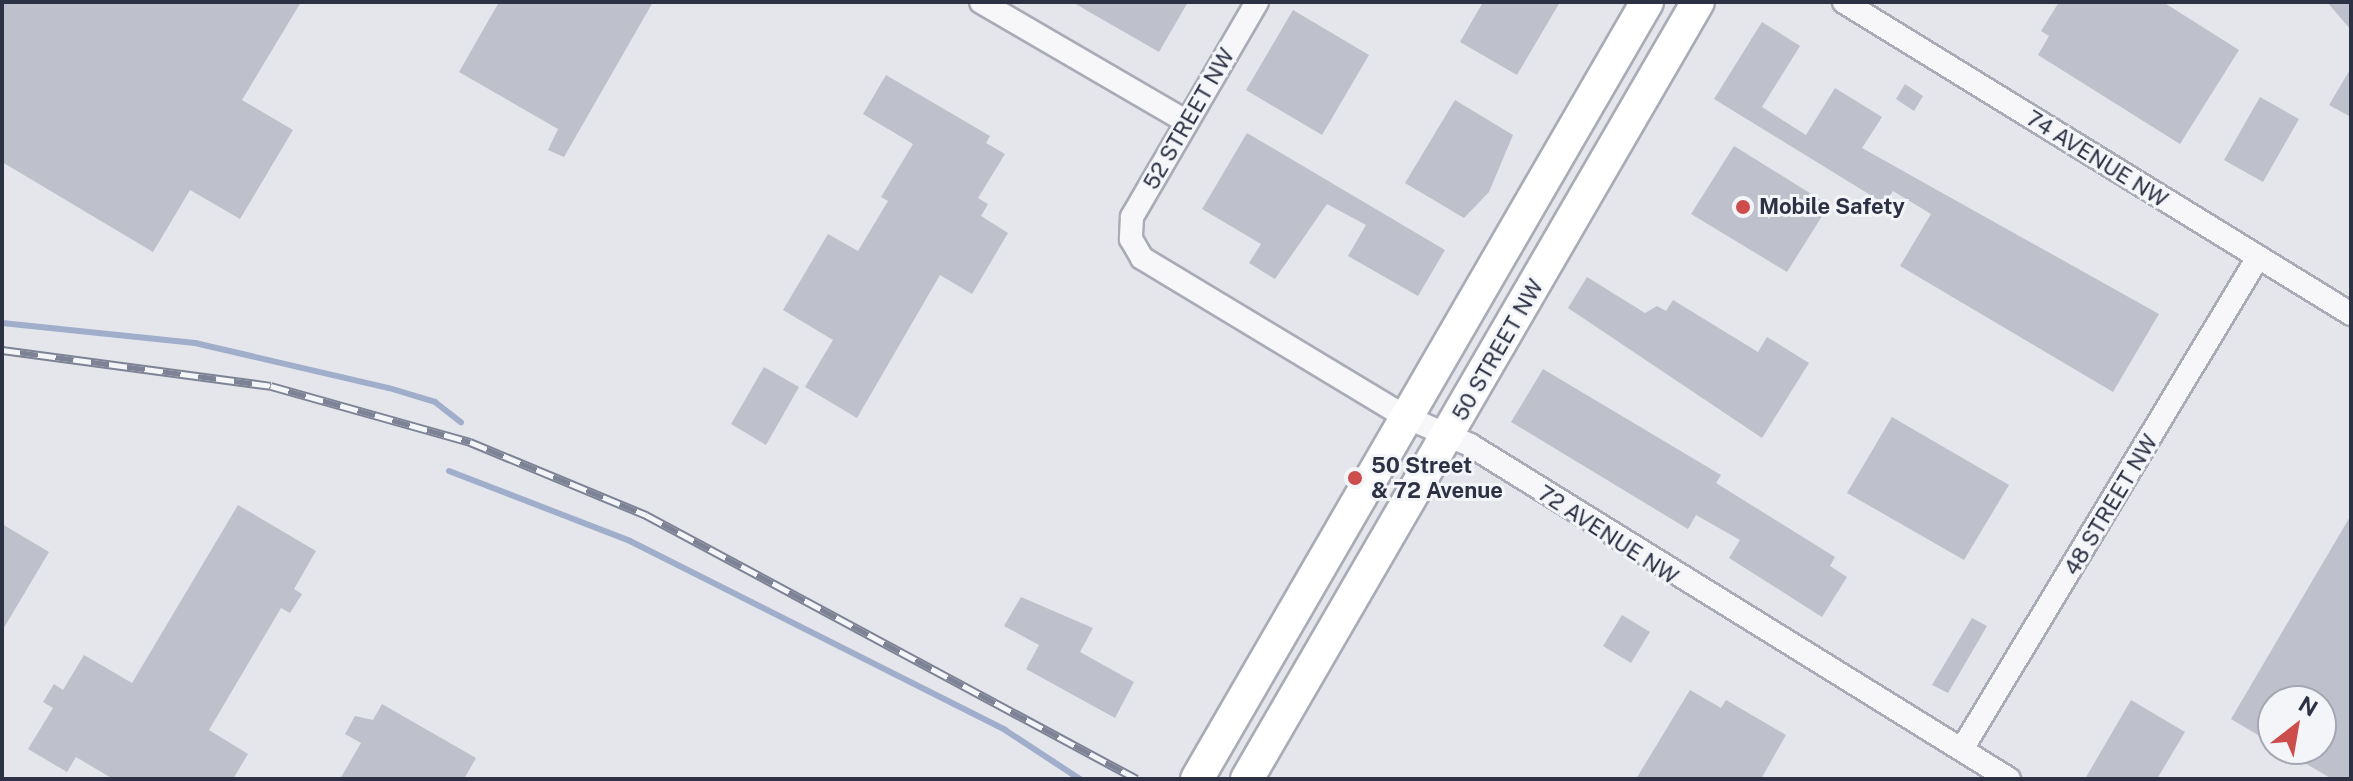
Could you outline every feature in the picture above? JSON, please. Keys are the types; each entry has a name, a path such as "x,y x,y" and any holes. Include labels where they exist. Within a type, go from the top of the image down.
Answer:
{"main road":[{"name":"50 STREET NW","path":"1197,779 1647,2"},
{"name":"50 STREET NW","path":"1247,779 1698,2"}],"street":[{"path":"981,2 1187,122"},
{"name":"52 STREET NW","path":"1131,239 1132,217 1257,2"},
{"name":"74 AVENUE NW","path":"1844,2 2257,259 2351,314"},
{"name":"72 AVENUE NW","path":"1131,239 1156,267 1406,417 1450,433 2009,779"},
{"name":"48 STREET NW","path":"1962,749 2257,259"}],"building":[{"path":"2,2 301,2 242,100 293,130 240,219 190,190 153,252 2,162"},
{"path":"499,2 653,2 564,157 548,150 558,129 459,72"},
{"path":"1072,2 1188,2 1159,52"},
{"path":"1483,2 1560,2 1517,75 1460,42"},
{"path":"2059,2 2163,2 2239,50 2180,144 2038,55 2049,36 2041,31"},
{"path":"2327,2 2351,2 2351,30"},
{"path":"1293,10 1369,55 1322,135 1246,90"},
{"path":"1762,22 1800,46 1762,107 1806,135 1835,88 1882,117 1862,148 2159,314 2113,392 1900,266 1931,214 1893,191 1885,204 1714,99"},
{"path":"2351,68 2351,117 2329,105"},
{"path":"886,75 990,136 986,143 1005,154 978,198 988,204 981,216 1008,233 972,294 940,275 857,418 805,387 833,340 783,310 828,234 858,251 888,201 881,197 913,144 863,114"},
{"path":"1905,84 1923,96 1914,111 1896,99"},
{"path":"2260,97 2299,119 2263,182 2224,160"},
{"path":"1455,100 1513,135 1489,192 1464,218 1405,183"},
{"path":"1247,133 1445,250 1418,296 1348,256 1366,225 1327,204 1275,279 1249,263 1261,244 1202,209"},
{"path":"1734,146 1829,205 1787,272 1691,214"},
{"path":"1587,277 1645,313 1657,306 1666,311 1673,300 1758,352 1767,337 1809,363 1762,438 1568,308"},
{"path":"764,367 799,387 766,445 731,424"},
{"path":"1543,369 1721,475 1716,483 1835,557 1830,566 1847,577 1822,617 1729,558 1740,540 1696,515 1688,529 1511,422"},
{"path":"1892,417 2009,485 1964,560 1847,493"},
{"path":"238,505 316,551 294,589 302,594 290,613 281,608 209,730 248,754 233,779 113,779 76,757 67,772 28,749 53,708 43,702 54,684 63,690 84,655 132,683"},
{"path":"2351,515 2351,779 2332,779 2308,765 2337,765 2337,685 2257,685 2257,734 2231,719"},
{"path":"2,524 49,552 2,631"},
{"path":"1021,597 1093,628 1080,652 1134,682 1115,718 1026,669 1039,645 1004,626"},
{"path":"1622,615 1650,632 1631,663 1603,646"},
{"path":"1972,618 1987,626 1948,693 1932,685"},
{"path":"1690,690 1721,708 1726,700 1786,735 1761,779 1636,779"},
{"path":"2131,700 2185,732 2157,779 2085,779"},
{"path":"382,704 476,758 464,779 340,779 361,743 345,734 355,716 373,720"}],"waterway":[{"path":"2,323 195,343 389,388 435,402 461,422"},
{"path":"449,471 630,541 1005,730 1080,779"}],"railway":[{"path":"2,350 271,386 470,442 646,515 1137,779"}],"place":[{"name":"Mobile Safety","path":"1743,207"},
{"name":"50 Street & 72 Avenue","path":"1355,478"}]}
